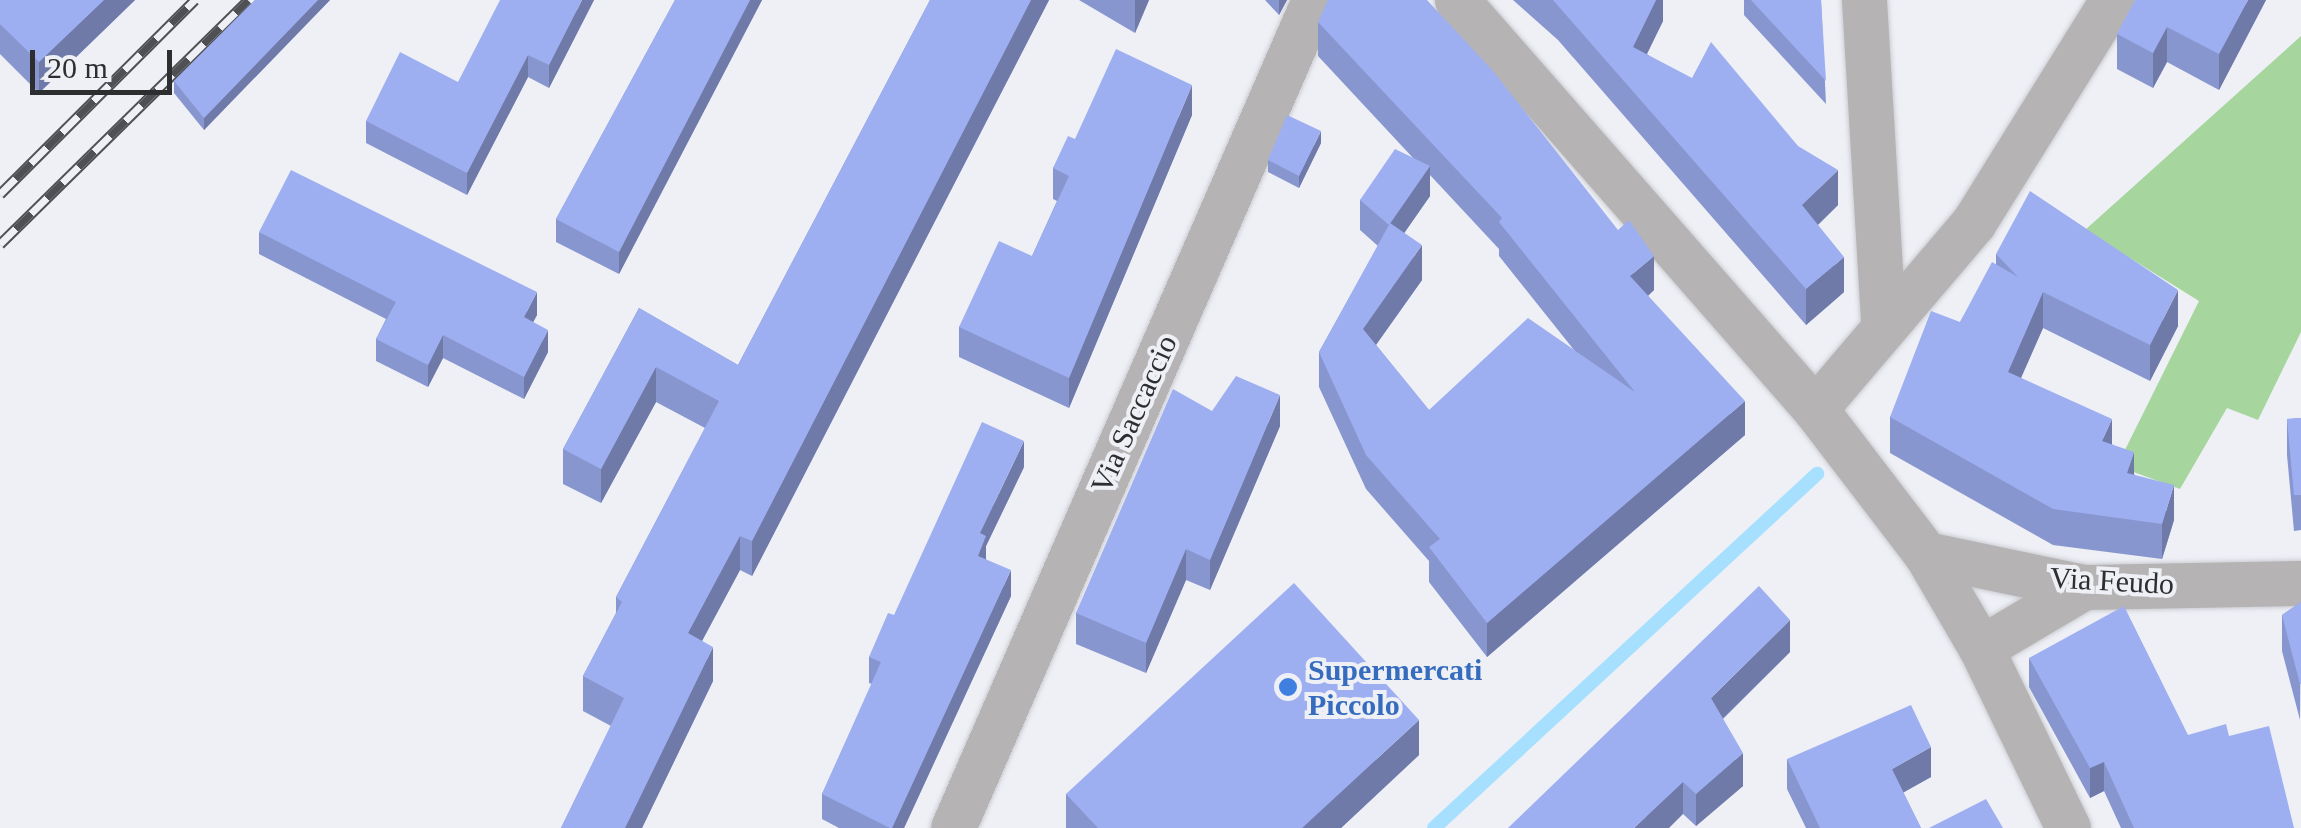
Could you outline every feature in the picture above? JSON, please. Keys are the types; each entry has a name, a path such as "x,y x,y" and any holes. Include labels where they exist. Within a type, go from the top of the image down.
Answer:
{"street":[{"name":"Via Saccaccio","path":"953,828 1314,0"},
{"path":"1457,0 1814,409 1926,554 1981,648 2068,828"},
{"path":"1864,0 1884,322"},
{"path":"1814,409 1884,322 1974,222 2112,0"},
{"name":"Via Feudo","path":"1926,554 2084,586 2301,582"},
{"path":"1981,648 2084,586"}],"green space":[{"path":"2301,36 2301,332 2258,420 2227,408 2180,489 2117,466 2199,301 2085,230"}],"building":[{"path":"0,0 104,0 39,62 0,24"},
{"path":"255,0 318,0 204,118 174,81"},
{"path":"500,0 582,0 549,65 528,55 467,173 366,121 400,52 458,82"},
{"path":"675,0 750,0 619,252 556,219"},
{"path":"930,0 1031,0 752,541 740,536 688,633 713,647 625,828 561,828 624,698 583,676 622,602 616,597 719,401 656,367 601,469 563,449 639,308 738,365"},
{"path":"1328,0 1427,0 1493,71 1618,230 1629,220 1654,256 1630,276 1745,401 1487,623 1429,547 1440,539 1366,455 1319,352 1390,223 1422,245 1363,329 1429,410 1528,318 1635,392 1499,222 1502,218 1318,22"},
{"path":"1553,0 1656,0 1633,47 1692,78 1711,42 1798,146 1838,170 1802,205 1844,257 1806,289"},
{"path":"1751,0 1821,0 1826,81"},
{"path":"2135,0 2248,0 2219,54 2167,27 2153,53 2117,34"},
{"path":"1116,49 1192,85 1069,378 959,327 999,241 1032,256 1069,176 1053,168 1068,136 1075,139"},
{"path":"1287,115 1321,131 1299,176 1268,160"},
{"path":"1395,149 1430,166 1389,225 1360,200"},
{"path":"291,170 537,292 524,317 548,330 524,377 443,335 428,365 376,339 396,302 259,232"},
{"path":"2030,191 2178,290 2150,345 2043,292 2008,372 2112,419 2102,441 2134,452 2127,473 2174,485 2162,524 2053,509 1890,417 1931,311 1960,322 1992,262 2018,277 1996,254"},
{"path":"1236,376 1280,395 1210,560 1186,549 1146,643 1076,613 1173,389 1212,411"},
{"path":"2301,418 2301,495 2294,495 2287,419"},
{"path":"982,422 1024,441 980,533 986,536 978,556 1011,570 890,828 822,794 881,662 869,657 888,613 894,615"},
{"name":"Supermercati Piccolo","path":"1294,583 1419,720 1302,828 1098,828 1066,794"},
{"path":"1759,586 1790,620 1711,698 1743,753 1696,794 1683,782 1634,828 1508,828"},
{"path":"2301,602 2301,684 2300,684 2282,615"},
{"path":"2124,606 2188,735 2226,724 2229,736 2269,726 2294,828 2134,828 2104,762 2090,768 2029,658"},
{"path":"1911,705 1931,747 1892,769 1921,828 1820,828 1787,759"},
{"path":"1986,799 2003,828 1929,828"}],"waterway":[{"path":"1434,828 1817,474"}],"railway":[{"path":"0,194 195,0"},
{"path":"0,244 248,0"}],"place":[{"name":"Supermercati Piccolo","path":"1288,687"}]}
